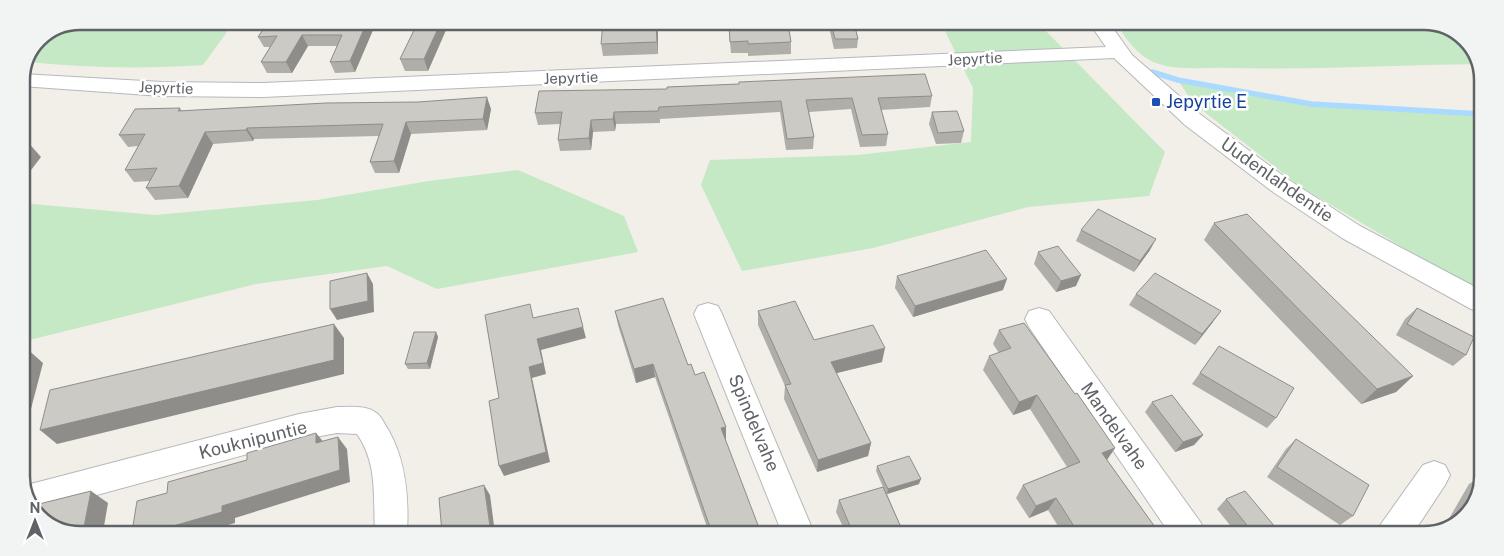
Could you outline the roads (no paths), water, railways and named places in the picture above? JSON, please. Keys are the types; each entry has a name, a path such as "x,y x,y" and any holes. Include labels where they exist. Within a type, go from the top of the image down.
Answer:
{"street":[{"name":"Uudenlahdentie","path":"1104,30 1125,59 1193,120 1281,186 1351,232 1474,298"},
{"name":"Jepyrtie","path":"30,81 162,89 273,89 629,75 1120,52"},
{"name":"Spindelvahe","path":"708,314 795,526"},
{"name":"Mandelvahe","path":"1039,319 1183,526"},
{"name":"Kouknipuntie","path":"39,496 299,427 337,420 365,421 377,436 389,467 391,526"},
{"path":"1399,526 1434,474"}],"waterway":[{"path":"1152,72 1178,80 1311,104 1474,114"}],"place":[{"name":"Jepyrtie E","path":"1156,102"}]}
